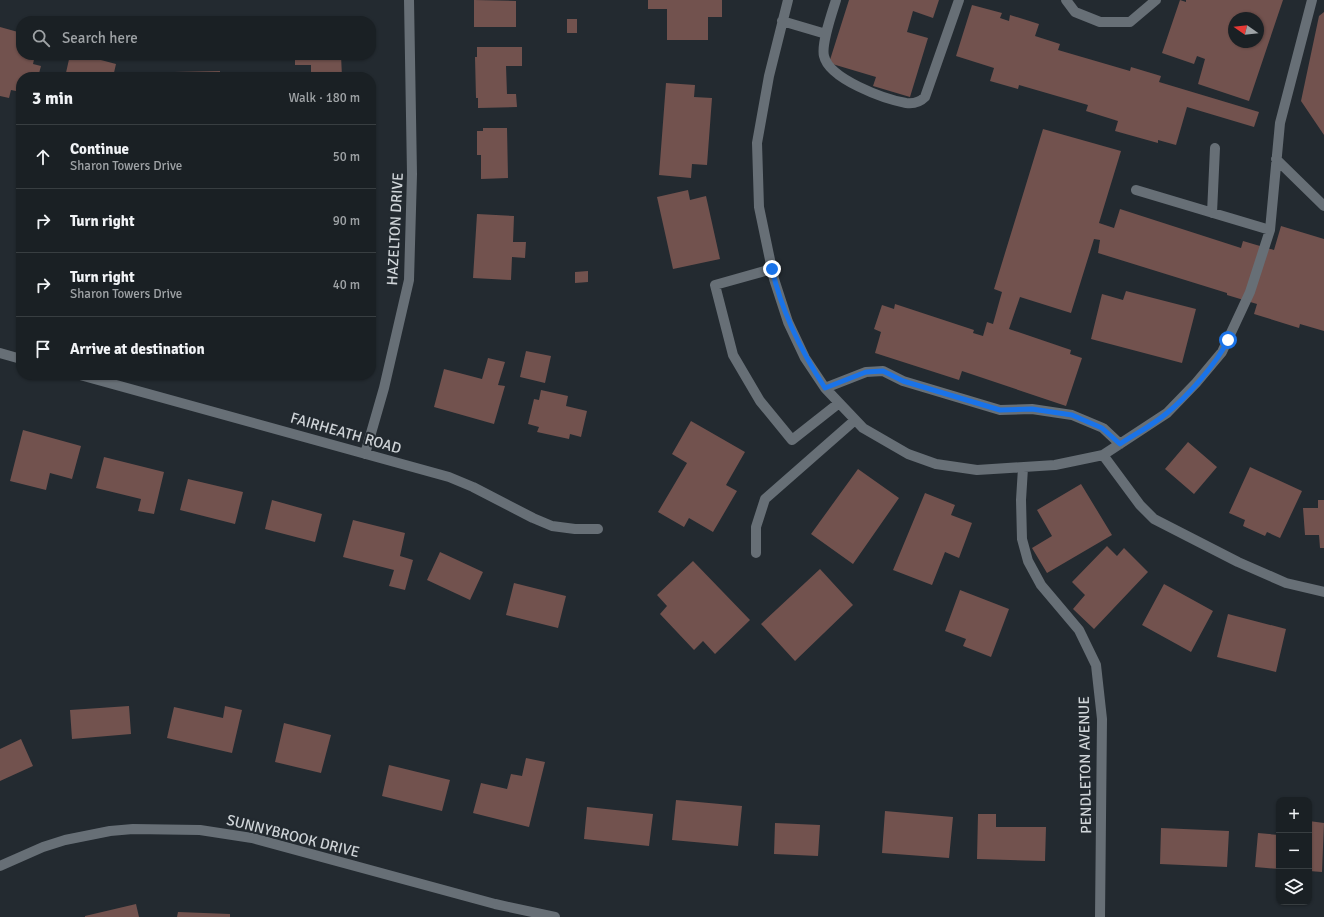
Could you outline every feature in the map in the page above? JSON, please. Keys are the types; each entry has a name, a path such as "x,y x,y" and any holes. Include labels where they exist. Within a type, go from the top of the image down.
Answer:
{"street":[{"name":"HAZELTON DRIVE","path":"365,454 402,314 410,272 412,174 409,0"},
{"path":"788,0 769,76 757,143 759,207 772,269 788,322 805,358 825,388 863,428 908,454 936,464 977,470 1055,465 1103,455 1167,413 1196,383 1222,352 1250,292 1270,230 1280,123 1312,0"},
{"path":"836,0 826,34 823,56 830,69 854,85 907,103 920,102 926,97 958,0"},
{"path":"1066,0 1075,12 1100,22 1130,22 1156,0"},
{"path":"782,22 826,34"},
{"path":"1212,213 1215,148"},
{"path":"1276,159 1324,206"},
{"path":"1136,190 1270,230"},
{"path":"772,269 715,285 733,355 760,402 792,440 839,404"},
{"path":"0,353 16,358"},
{"path":"825,388 866,372 883,371 903,381 1000,410 1032,409 1072,415 1102,428 1120,444"},
{"name":"FAIRHEATH ROAD","path":"98,380 463,482 552,526 598,529"},
{"path":"756,553 756,527 765,499 855,420"},
{"path":"1103,455 1140,505 1154,519 1238,562 1286,583 1324,592"},
{"name":"PENDLETON AVENUE","path":"1022,468 1022,539 1028,561 1041,585 1079,630 1096,665 1102,718 1100,917"},
{"name":"SUNNYBROOK DRIVE","path":"0,866 43,847 65,840 110,831 140,829 200,830 252,838 495,904 555,917"}],"building":[{"path":"474,0 516,1 516,27 474,27"},
{"path":"648,0 722,0 722,17 708,17 708,40 667,40 667,9 648,9"},
{"path":"849,0 939,0 933,18 913,11 907,32 928,38 910,97 873,86 876,77 829,63"},
{"path":"1180,0 1186,2 1186,0 1283,0 1249,101 1198,84 1205,59 1197,56 1194,64 1162,53"},
{"path":"972,5 1002,13 1000,18 1009,21 1010,15 1039,24 1035,36 1060,44 1058,50 1130,71 1131,67 1161,76 1159,82 1259,112 1254,127 1187,107 1176,145 1158,140 1158,143 1115,131 1118,121 1086,111 1088,105 1019,85 1018,89 990,81 994,68 956,56"},
{"path":"1324,12 1324,135 1301,101 1319,16"},
{"path":"567,19 577,19 577,33 567,33"},
{"path":"0,27 16,31 16,60 34,60 33,64 41,66 39,72 16,72 16,91 11,90 9,98 0,96"},
{"path":"477,47 522,47 522,66 506,66 507,94 516,94 517,107 478,108 478,98 476,98 475,57 477,57"},
{"path":"69,60 101,60 116,64 114,72 66,72"},
{"path":"295,60 341,60 342,72 311,72 311,65 295,65"},
{"path":"220,71 220,72 174,72"},
{"path":"666,83 695,85 694,97 712,98 707,165 692,164 691,178 659,175"},
{"path":"483,128 507,128 508,178 481,179 481,155 477,155 477,131 483,131"},
{"path":"1043,129 1121,151 1099,223 1114,228 1120,209 1241,248 1243,241 1274,250 1281,226 1324,239 1324,331 1300,324 1299,328 1254,314 1257,304 1227,295 1227,293 1098,253 1100,240 1094,239 1071,313 1020,297 1009,329 1071,350 1070,354 1082,358 1066,406 962,371 959,380 875,353 881,332 874,329 882,305 894,309 895,304 974,330 973,333 983,336 987,322 993,324 1002,292 994,289"},
{"path":"688,190 690,200 706,196 720,259 673,269 657,197"},
{"path":"477,214 514,216 513,242 526,242 525,258 512,257 511,280 473,278"},
{"path":"588,271 588,282 575,283 575,272"},
{"path":"1126,291 1196,309 1182,363 1091,339 1102,294 1123,300"},
{"path":"526,351 551,356 545,383 520,377"},
{"path":"488,358 505,362 498,385 505,386 494,424 434,407 444,369 482,379"},
{"path":"541,390 568,396 566,406 587,411 581,437 570,434 569,439 537,432 539,427 528,424 534,399 539,400"},
{"path":"691,421 745,452 726,485 737,491 713,532 689,518 684,527 658,512 687,463 672,454"},
{"path":"23,430 81,446 72,479 50,473 46,490 10,481"},
{"path":"1188,442 1217,467 1194,494 1165,469"},
{"path":"104,457 164,472 154,514 138,511 141,499 96,488"},
{"path":"1250,467 1302,491 1280,538 1267,532 1265,536 1243,526 1245,520 1229,513"},
{"path":"858,469 899,498 853,564 811,534"},
{"path":"188,479 243,492 235,524 180,510"},
{"path":"1081,484 1112,535 1047,573 1032,548 1052,536 1037,510"},
{"path":"925,493 955,505 951,515 972,523 959,558 945,552 932,585 893,570"},
{"path":"272,500 322,514 315,542 265,529"},
{"path":"1318,500 1324,500 1324,548 1320,548 1319,535 1305,535 1303,508 1318,508"},
{"path":"353,520 405,533 400,556 413,560 405,590 389,586 394,570 343,557"},
{"path":"1107,546 1117,556 1124,548 1148,572 1094,629 1073,609 1085,595 1072,582"},
{"path":"440,552 483,572 470,600 427,580"},
{"path":"693,561 750,620 715,654 703,641 694,650 660,614 667,606 657,595"},
{"path":"820,569 853,605 795,661 761,624"},
{"path":"514,583 566,596 558,628 506,615"},
{"path":"1164,584 1213,611 1191,652 1142,625"},
{"path":"960,590 1009,609 991,657 963,646 966,639 945,631"},
{"path":"1228,614 1286,629 1276,672 1217,657"},
{"path":"129,706 131,734 72,739 70,710"},
{"path":"225,706 242,710 232,753 167,738 174,707 223,718"},
{"path":"284,723 331,735 321,773 275,762"},
{"path":"21,739 33,766 0,781 0,749"},
{"path":"526,758 545,762 529,827 473,813 481,783 507,789 511,774 522,776"},
{"path":"389,765 450,780 442,811 382,796"},
{"path":"676,800 742,806 738,846 672,840"},
{"path":"587,807 653,814 649,846 584,839"},
{"path":"885,811 953,817 949,858 882,853"},
{"path":"978,814 996,814 996,827 1046,827 1045,861 977,859"},
{"path":"1312,821 1324,823 1322,872 1312,871"},
{"path":"775,823 820,825 818,856 774,854"},
{"path":"1161,828 1229,831 1227,867 1160,864"},
{"path":"1258,833 1276,835 1276,869 1255,867"},
{"path":"136,904 139,917 85,917 85,916"},
{"path":"178,912 230,914 230,917 177,917"}],"route":[{"path":"772,269 788,322 805,358 825,388 866,372 883,371 903,381 1000,410 1032,409 1072,415 1102,428 1120,444 1167,413 1196,383 1222,352 1228,340"}]}
